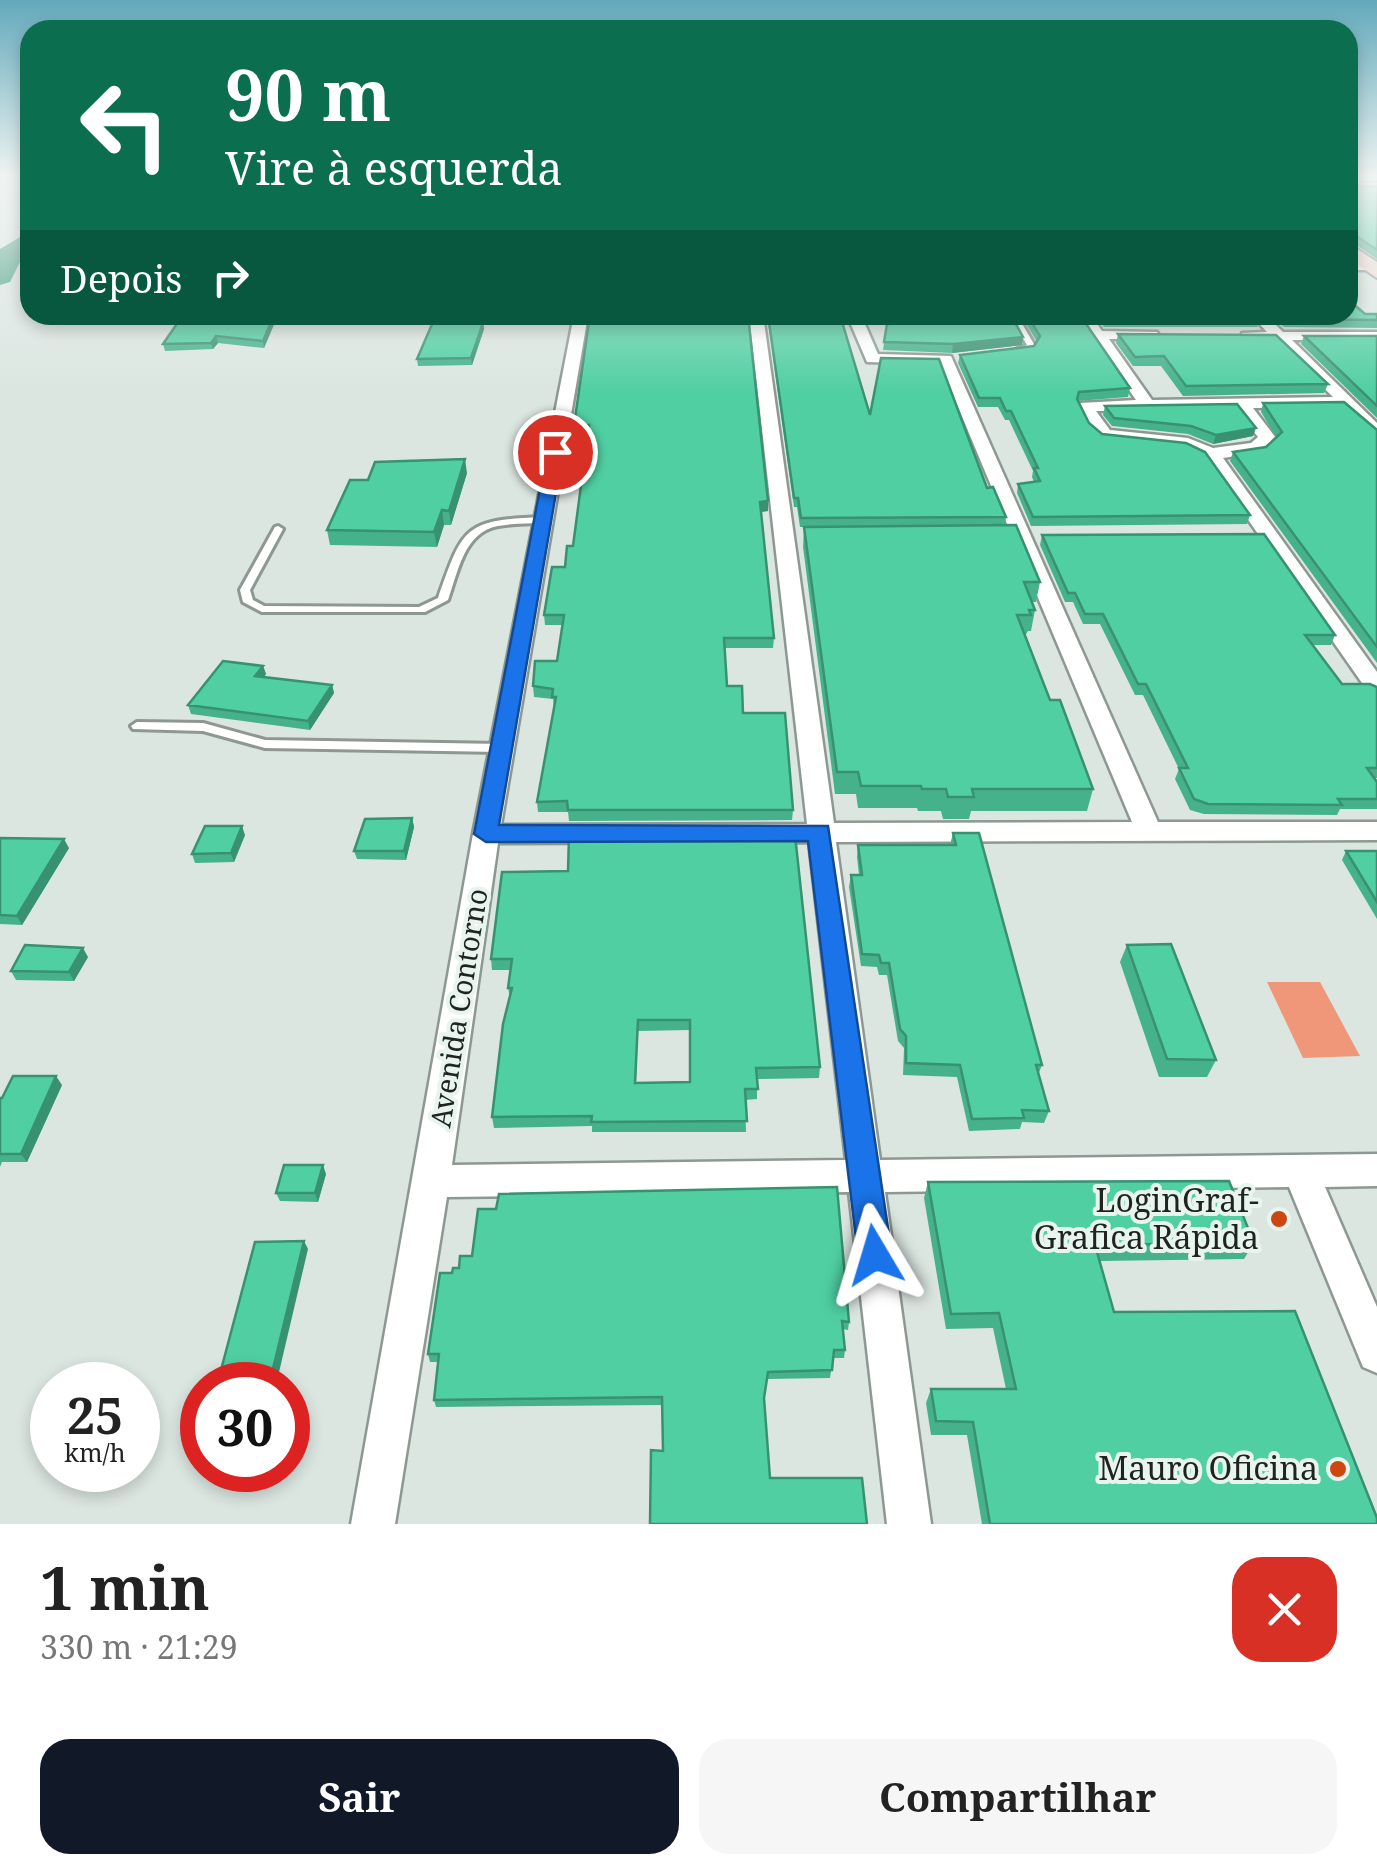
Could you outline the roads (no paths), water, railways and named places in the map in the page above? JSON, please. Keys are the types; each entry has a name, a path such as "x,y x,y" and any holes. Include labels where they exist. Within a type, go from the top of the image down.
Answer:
{"street":[{"name":"Avenida Contorno","path":"374,1524 486,834 579,325"},
{"path":"758,325 791,537 819,832 910,1524"},
{"path":"858,325 872,358 951,359 1149,832"},
{"path":"1090,325 1146,404"},
{"path":"1268,325 1377,432"},
{"path":"1097,335 1170,335"},
{"path":"1224,336 1377,336"},
{"path":"1347,402 1086,406 1097,429 1106,435 1188,442 1211,454 1257,534 1377,688"},
{"path":"1211,454 1256,448 1267,438 1240,403"},
{"path":"486,834 1377,831"},
{"path":"1300,1170 1377,1353"},
{"path":"432,1181 1377,1170"}],"lane":[{"path":"1000,354 1018,353 1030,346 1018,325"},
{"path":"278,529 245,590 248,602 262,609 421,610 443,600 465,537 478,526 499,520 542,520"},
{"path":"137,726 203,727 265,744 501,748"}],"waterway":[{"path":"0,276 8,256 17,249"}],"place":[{"name":"LoginGraf- Grafica Rápida","path":"1279,1219"},
{"name":"Mauro Oficina","path":"1338,1469"}]}
